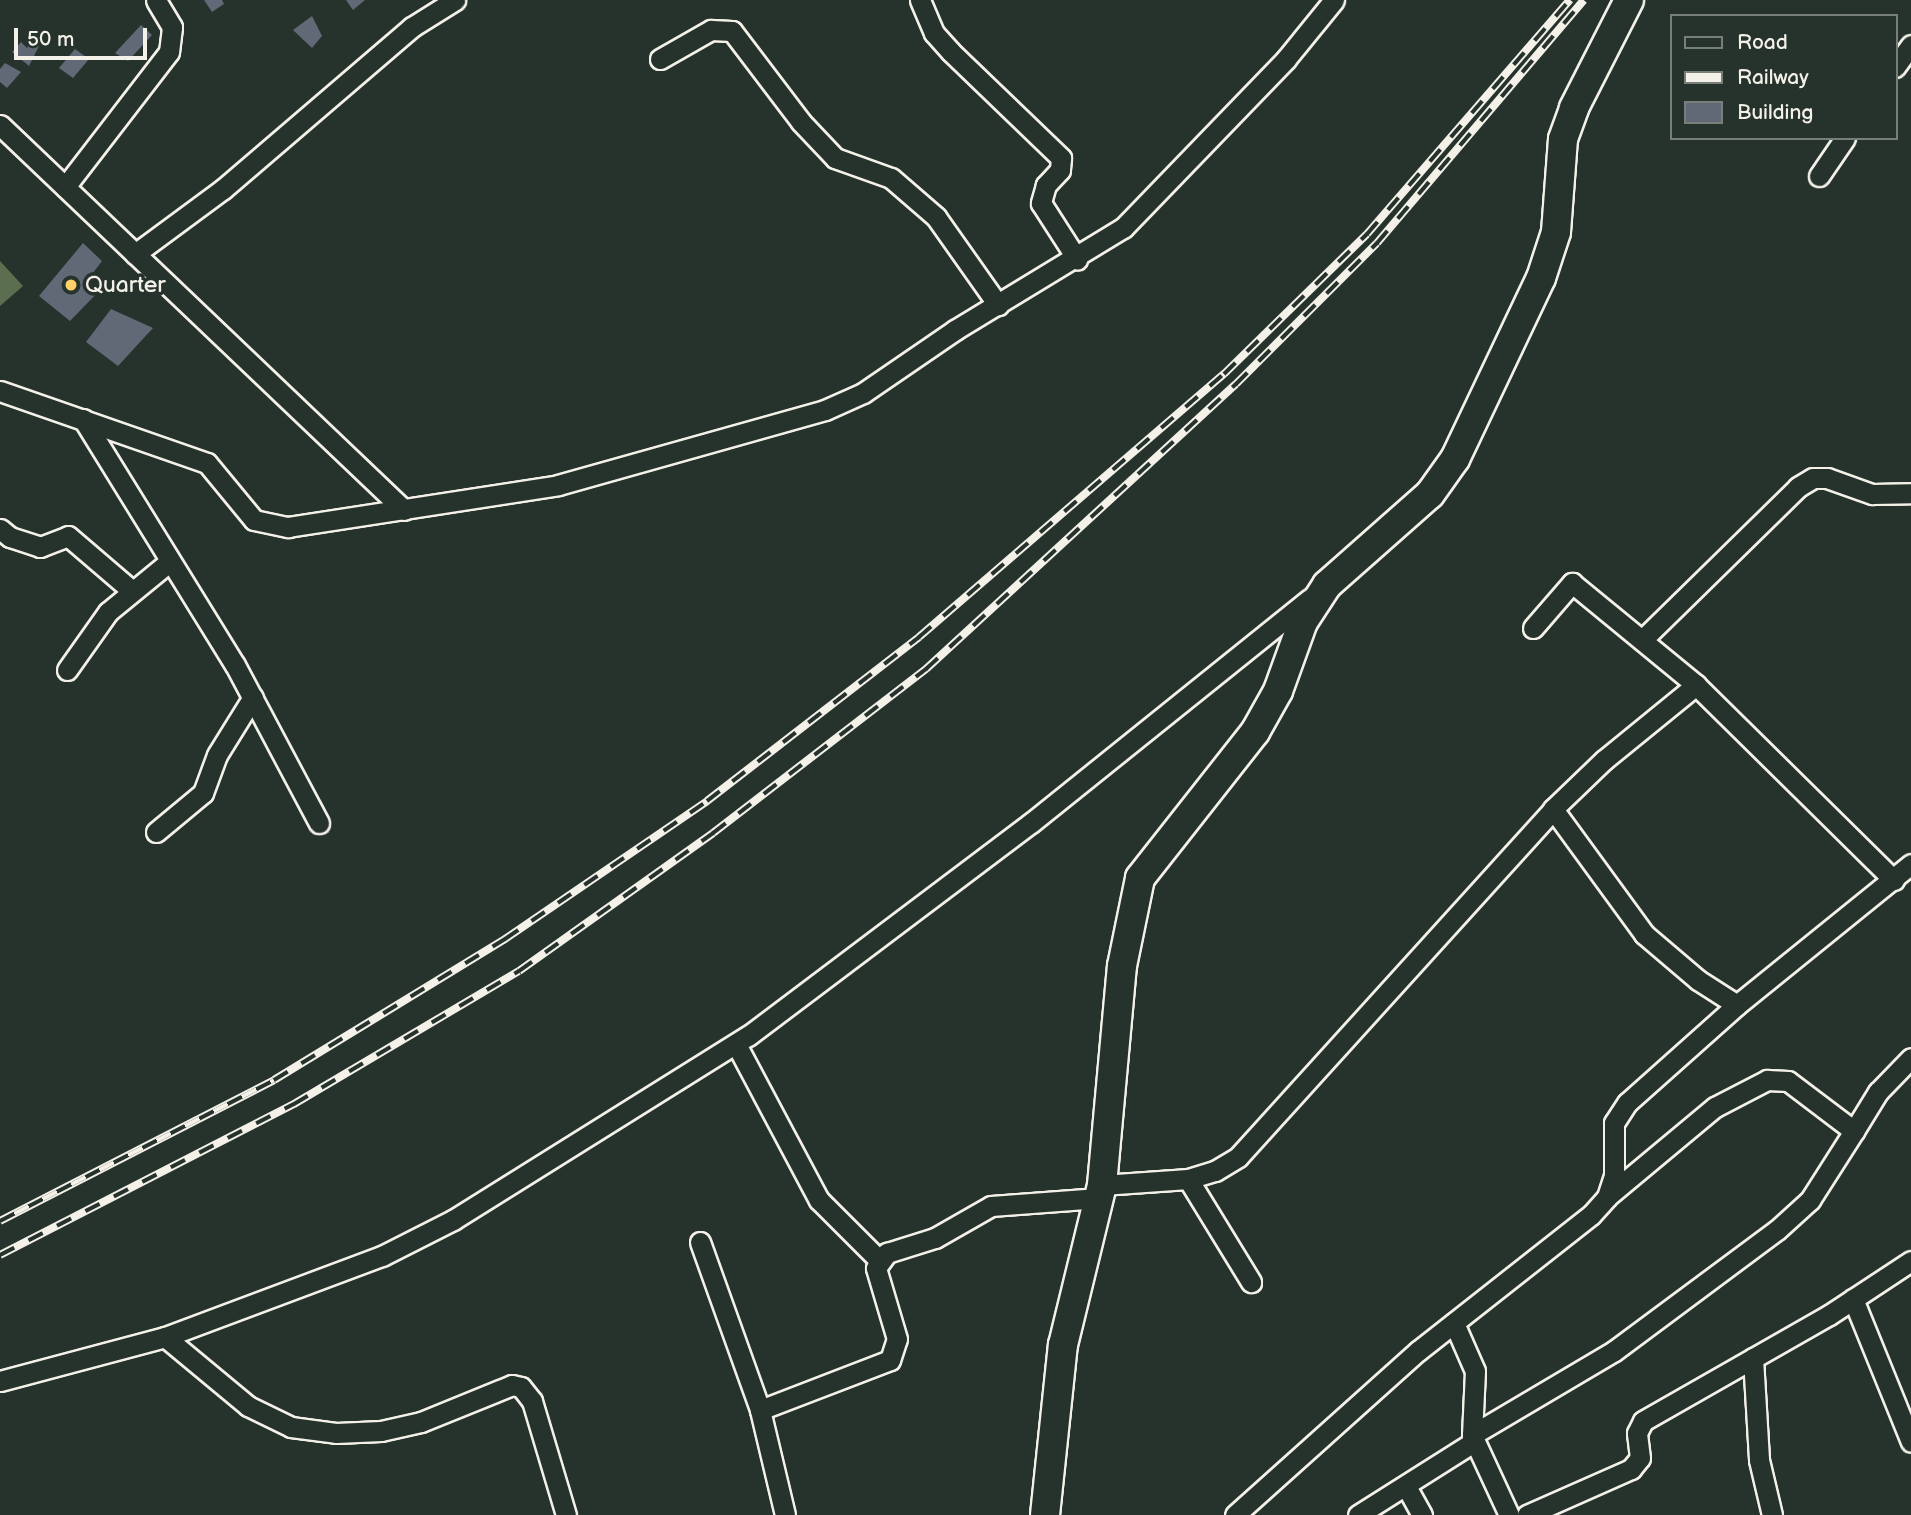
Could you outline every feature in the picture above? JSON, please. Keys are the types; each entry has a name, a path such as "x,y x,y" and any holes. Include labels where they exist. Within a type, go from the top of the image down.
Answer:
{"main road":[{"path":"1045,1515 1063,1345 1100,1191 1119,993 1130,913 1140,878 1255,732 1278,691 1303,622 1327,585 1430,494 1485,402 1556,232 1563,139 1574,108 1629,0"}],"street":[{"path":"65,187 169,52 172,27 156,0"},
{"path":"135,254 223,189 412,27 455,0"},
{"path":"920,0 934,33 1061,158 1060,170 1046,185 1041,203 1077,259"},
{"path":"0,391 207,463 219,472 239,506 270,527 404,510 558,485 825,410 863,393 998,305 1124,228 1286,59 1334,0"},
{"path":"660,60 711,30 732,31 800,122 835,158 891,178 936,217 998,305"},
{"path":"1897,64 1911,45"},
{"path":"0,125 404,510"},
{"path":"1819,176 1844,140"},
{"path":"83,419 253,697 319,822"},
{"path":"1642,640 1798,487 1813,478 1827,478 1872,494 1911,494"},
{"path":"0,529 10,537 40,547 68,536 131,590"},
{"path":"67,670 108,612 131,590 169,562"},
{"path":"1532,628 1572,583 1696,685 1895,880"},
{"path":"0,1381 165,1337 382,1256 441,1226 736,1044 1020,832 1327,585"},
{"path":"879,1259 935,1238 991,1206 1188,1179 1215,1171 1263,1132 1553,809 1604,760 1696,685"},
{"path":"156,832 203,793 217,755 253,697"},
{"path":"1553,809 1644,934 1698,980 1737,1005"},
{"path":"1607,1197 1614,1176 1614,1123 1627,1102 1737,1005 1895,880 1911,864"},
{"path":"736,1044 819,1200 879,1259"},
{"path":"1358,1515 1406,1488 1473,1438 1614,1351 1777,1230 1810,1200 1878,1092 1911,1058"},
{"path":"1235,1515 1366,1395 1567,1235 1607,1197 1715,1107 1768,1080 1788,1081 1854,1131"},
{"path":"1188,1179 1251,1282"},
{"path":"700,1242 760,1410 785,1515"},
{"path":"760,1410 890,1360 897,1339 877,1277 879,1259"},
{"path":"1527,1515 1631,1469 1640,1458 1637,1433 1643,1422 1853,1299 1911,1261"},
{"path":"1853,1299 1911,1442"},
{"path":"1454,1323 1475,1371 1473,1438 1509,1515"},
{"path":"165,1337 248,1406 291,1427 336,1433 381,1430 421,1422 512,1385 521,1387 532,1401 566,1515"},
{"path":"1754,1358 1759,1460 1772,1515"},
{"path":"1406,1488 1422,1515"}],"green space":[{"path":"0,261 23,286 0,306"}],"building":[{"path":"204,0 222,0 224,4 212,12"},
{"path":"346,0 365,0 353,10"},
{"path":"312,16 322,36 312,48 293,30"},
{"path":"141,25 152,35 128,61 115,53"},
{"path":"33,40 39,46 29,66 12,52 21,42 27,48"},
{"path":"75,49 89,59 73,78 59,68"},
{"path":"5,63 21,72 7,88 0,82 0,69"},
{"name":"Quarter","path":"83,243 102,261 86,282 101,289 70,321 39,296"},
{"name":"Quarter","path":"111,309 153,328 118,366 86,342"}],"railway":[{"path":"0,1221 274,1080 505,939 707,801 919,637 1224,374 1367,234 1570,0"},
{"path":"0,1255 294,1104 519,971 713,833 926,669 1236,384 1377,243 1584,0"}],"place":[{"name":"Quarter","path":"71,285"}]}
